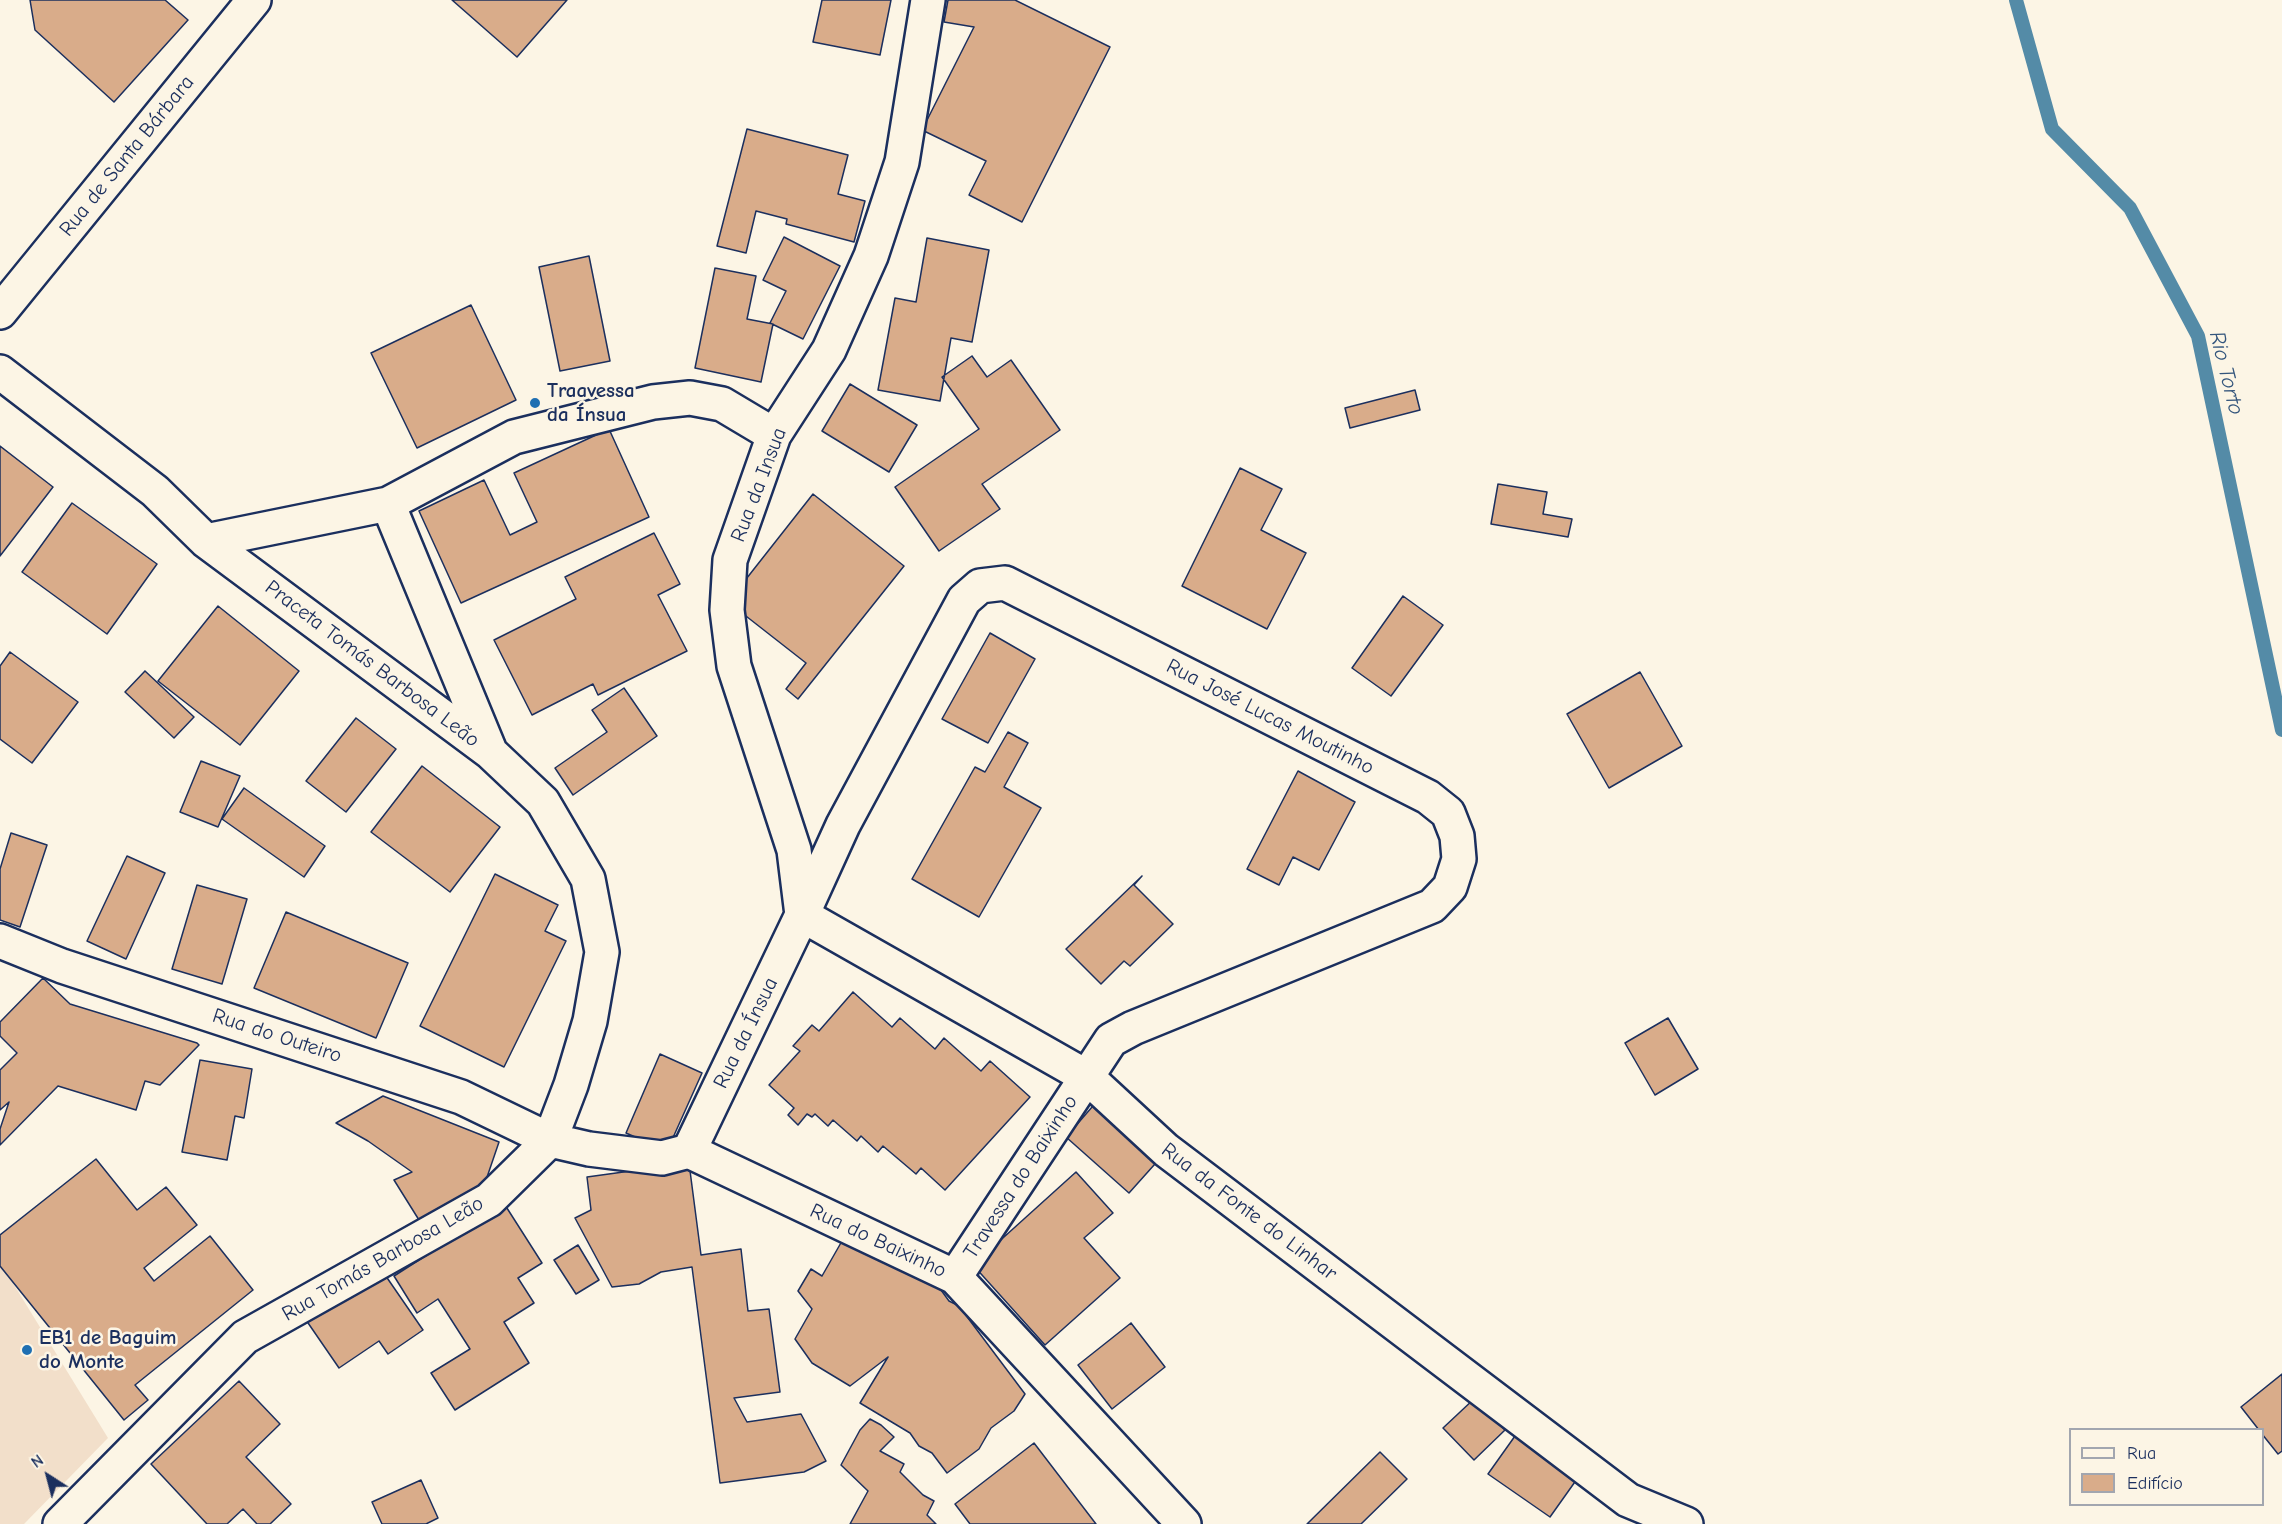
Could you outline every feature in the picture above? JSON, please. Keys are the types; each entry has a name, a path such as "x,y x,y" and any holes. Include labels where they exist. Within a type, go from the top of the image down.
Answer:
{"street":[{"name":"Rua de Santa Bárbara","path":"0,312 254,0"},
{"name":"Rua da Insua","path":"802,915 794,850 734,666 727,610 730,560 774,435 829,350 871,256 902,162 928,0"},
{"name":"Praceta Tomás Barbosa Leão","path":"0,372 155,491 206,541 490,752"},
{"path":"206,541 387,504 514,437 653,402 690,398 722,404 774,435"},
{"name":"Praceta Tomás Barbosa Leão","path":"387,504 490,752"},
{"name":"Rua José Lucas Moutinho","path":"802,915 843,825 963,600 980,586 1005,583 1428,797 1448,813 1457,836 1459,859 1450,887 1432,906 1133,1028 1111,1040 1087,1077"},
{"name":"Rua Tomás Barbosa Leão","path":"60,1524 245,1337 489,1200 550,1140 571,1084 590,1021 602,952 588,879 569,844 543,802 490,752"},
{"name":"Rua da Fonte do Linhar","path":"802,915 1087,1077 1166,1150 1628,1500 1686,1524"},
{"name":"Rua da Ínsua","path":"689,1151 802,915"},
{"name":"Rua do Outeiro","path":"0,941 62,966 461,1097 550,1140"},
{"name":"Travessa do Baixinho","path":"955,1277 1087,1077"},
{"path":"550,1140 589,1149 662,1158 689,1151"},
{"name":"Rua do Baixinho","path":"689,1151 955,1277 1184,1524"}],"shaded area":[{"name":"EB1 de Baguim do Monte","path":"0,1262 108,1438 24,1524 0,1524"}],"building":[{"path":"30,0 165,0 188,20 114,102 35,30"},
{"path":"452,0 567,0 517,57"},
{"path":"822,0 891,0 880,55 813,42"},
{"path":"948,0 1015,0 1110,47 1022,222 969,195 986,161 922,130 974,27 944,22"},
{"path":"747,129 848,155 838,194 865,201 854,242 786,224 787,219 756,211 746,253 717,246"},
{"path":"784,237 840,266 803,339 770,323 786,291 763,280"},
{"path":"927,238 989,250 972,342 951,338 940,401 878,390 895,298 916,302"},
{"path":"589,256 610,361 560,371 539,267"},
{"path":"715,268 756,276 747,319 773,324 761,382 695,368"},
{"path":"471,305 516,400 417,448 371,353"},
{"path":"972,356 987,377 1011,360 1060,430 982,484 1000,509 939,551 895,487 979,429 942,377"},
{"path":"850,384 917,425 889,472 822,431"},
{"path":"1415,390 1420,410 1350,428 1345,408"},
{"path":"609,429 649,517 461,603 419,511 484,480 510,535 537,522 514,473"},
{"path":"0,446 53,487 0,556"},
{"path":"1240,468 1282,489 1261,530 1306,553 1267,629 1182,586"},
{"path":"1498,484 1547,492 1543,514 1572,519 1568,537 1491,524"},
{"path":"813,494 904,566 798,699 786,689 806,663 728,602"},
{"path":"72,503 157,564 107,634 22,572"},
{"path":"654,533 680,584 658,595 687,651 598,695 593,684 532,715 494,640 576,599 565,577"},
{"path":"1403,596 1443,625 1391,696 1352,668"},
{"path":"218,606 299,671 240,745 158,681"},
{"path":"990,633 1035,659 988,743 942,719"},
{"path":"10,652 78,702 32,763 0,739 0,666"},
{"path":"145,671 194,717 174,738 125,692"},
{"path":"1640,672 1682,746 1609,788 1567,714"},
{"path":"624,688 657,736 573,795 555,768 607,732 592,710"},
{"path":"356,718 396,749 346,812 306,781"},
{"path":"1008,732 1028,743 1004,787 1041,808 979,917 912,879 975,767 985,772"},
{"path":"201,761 240,776 218,827 180,812"},
{"path":"422,766 500,827 450,892 371,832"},
{"path":"1298,771 1355,802 1319,870 1293,857 1279,885 1247,869"},
{"path":"244,788 325,846 304,877 222,819"},
{"path":"11,833 47,845 20,927 0,920 0,869"},
{"path":"127,856 165,873 126,959 87,941"},
{"path":"495,874 558,905 545,931 566,941 504,1067 420,1026"},
{"path":"1142,876 1134,885 1173,924 1130,966 1124,961 1101,984 1066,949"},
{"path":"197,885 247,899 222,984 172,969"},
{"path":"286,912 408,963 376,1038 254,988"},
{"path":"43,978 70,1004 199,1045 160,1085 145,1081 136,1110 58,1086 0,1145 0,1129 9,1102 0,1110 0,1070 17,1053 0,1036 0,1022"},
{"path":"853,992 892,1027 900,1018 935,1049 944,1038 981,1071 990,1061 1030,1097 945,1190 921,1168 916,1174 883,1146 878,1152 861,1136 857,1141 833,1120 828,1126 815,1114 812,1117 807,1114 798,1125 788,1115 794,1108 769,1085 800,1051 793,1046 812,1025 819,1031"},
{"path":"1668,1018 1698,1069 1655,1095 1625,1043"},
{"path":"660,1054 702,1073 667,1151 626,1133"},
{"path":"200,1060 252,1069 244,1118 235,1116 227,1160 182,1152"},
{"path":"383,1096 499,1142 484,1186 419,1220 394,1180 412,1172 368,1141 336,1123"},
{"path":"1099,1099 1163,1155 1129,1193 1066,1137"},
{"path":"96,1159 137,1210 166,1187 197,1225 144,1268 154,1281 210,1236 253,1290 135,1385 148,1400 124,1420 0,1266 0,1235"},
{"path":"689,1163 701,1255 741,1249 748,1311 769,1309 780,1392 734,1398 747,1422 801,1414 826,1461 804,1472 720,1483 692,1267 661,1272 639,1284 612,1287 575,1218 591,1210 587,1177"},
{"path":"1076,1172 1113,1213 1084,1238 1120,1278 1045,1345 973,1265"},
{"path":"505,1205 542,1263 518,1278 534,1303 504,1322 529,1363 455,1410 431,1373 470,1349 438,1299 417,1313 394,1276"},
{"path":"846,1234 941,1290 949,1301 959,1306 1025,1394 1014,1411 991,1428 979,1449 947,1473 932,1453 919,1446 910,1433 860,1403 888,1357 850,1386 812,1363 795,1339 812,1309 798,1291 811,1269 822,1276"},
{"path":"578,1245 599,1280 576,1294 554,1260"},
{"path":"381,1269 423,1330 388,1354 379,1341 339,1368 306,1320"},
{"path":"1131,1323 1165,1367 1112,1409 1078,1365"},
{"path":"2282,1374 2282,1451 2278,1454 2264,1436 2264,1428 2257,1428 2241,1407"},
{"path":"239,1381 280,1424 246,1457 291,1504 270,1524 257,1524 243,1509 227,1524 207,1524 151,1464"},
{"path":"1475,1398 1505,1430 1474,1460 1443,1428"},
{"path":"870,1419 894,1437 880,1451 904,1464 900,1472 923,1495 934,1501 927,1515 936,1524 850,1524 868,1491 841,1465 860,1430"},
{"path":"1515,1436 1577,1479 1550,1517 1488,1474"},
{"path":"1034,1443 1096,1524 970,1524 955,1504"},
{"path":"1380,1452 1407,1479 1361,1524 1307,1524"},
{"path":"421,1480 438,1518 426,1524 382,1524 372,1502"}],"waterway":[{"name":"Rio Torto","path":"2016,0 2052,129 2130,208 2198,336 2282,730"}],"place":[{"name":"Traavessa da Ínsua","path":"535,403"},
{"name":"EB1 de Baguim do Monte","path":"27,1350"}]}
